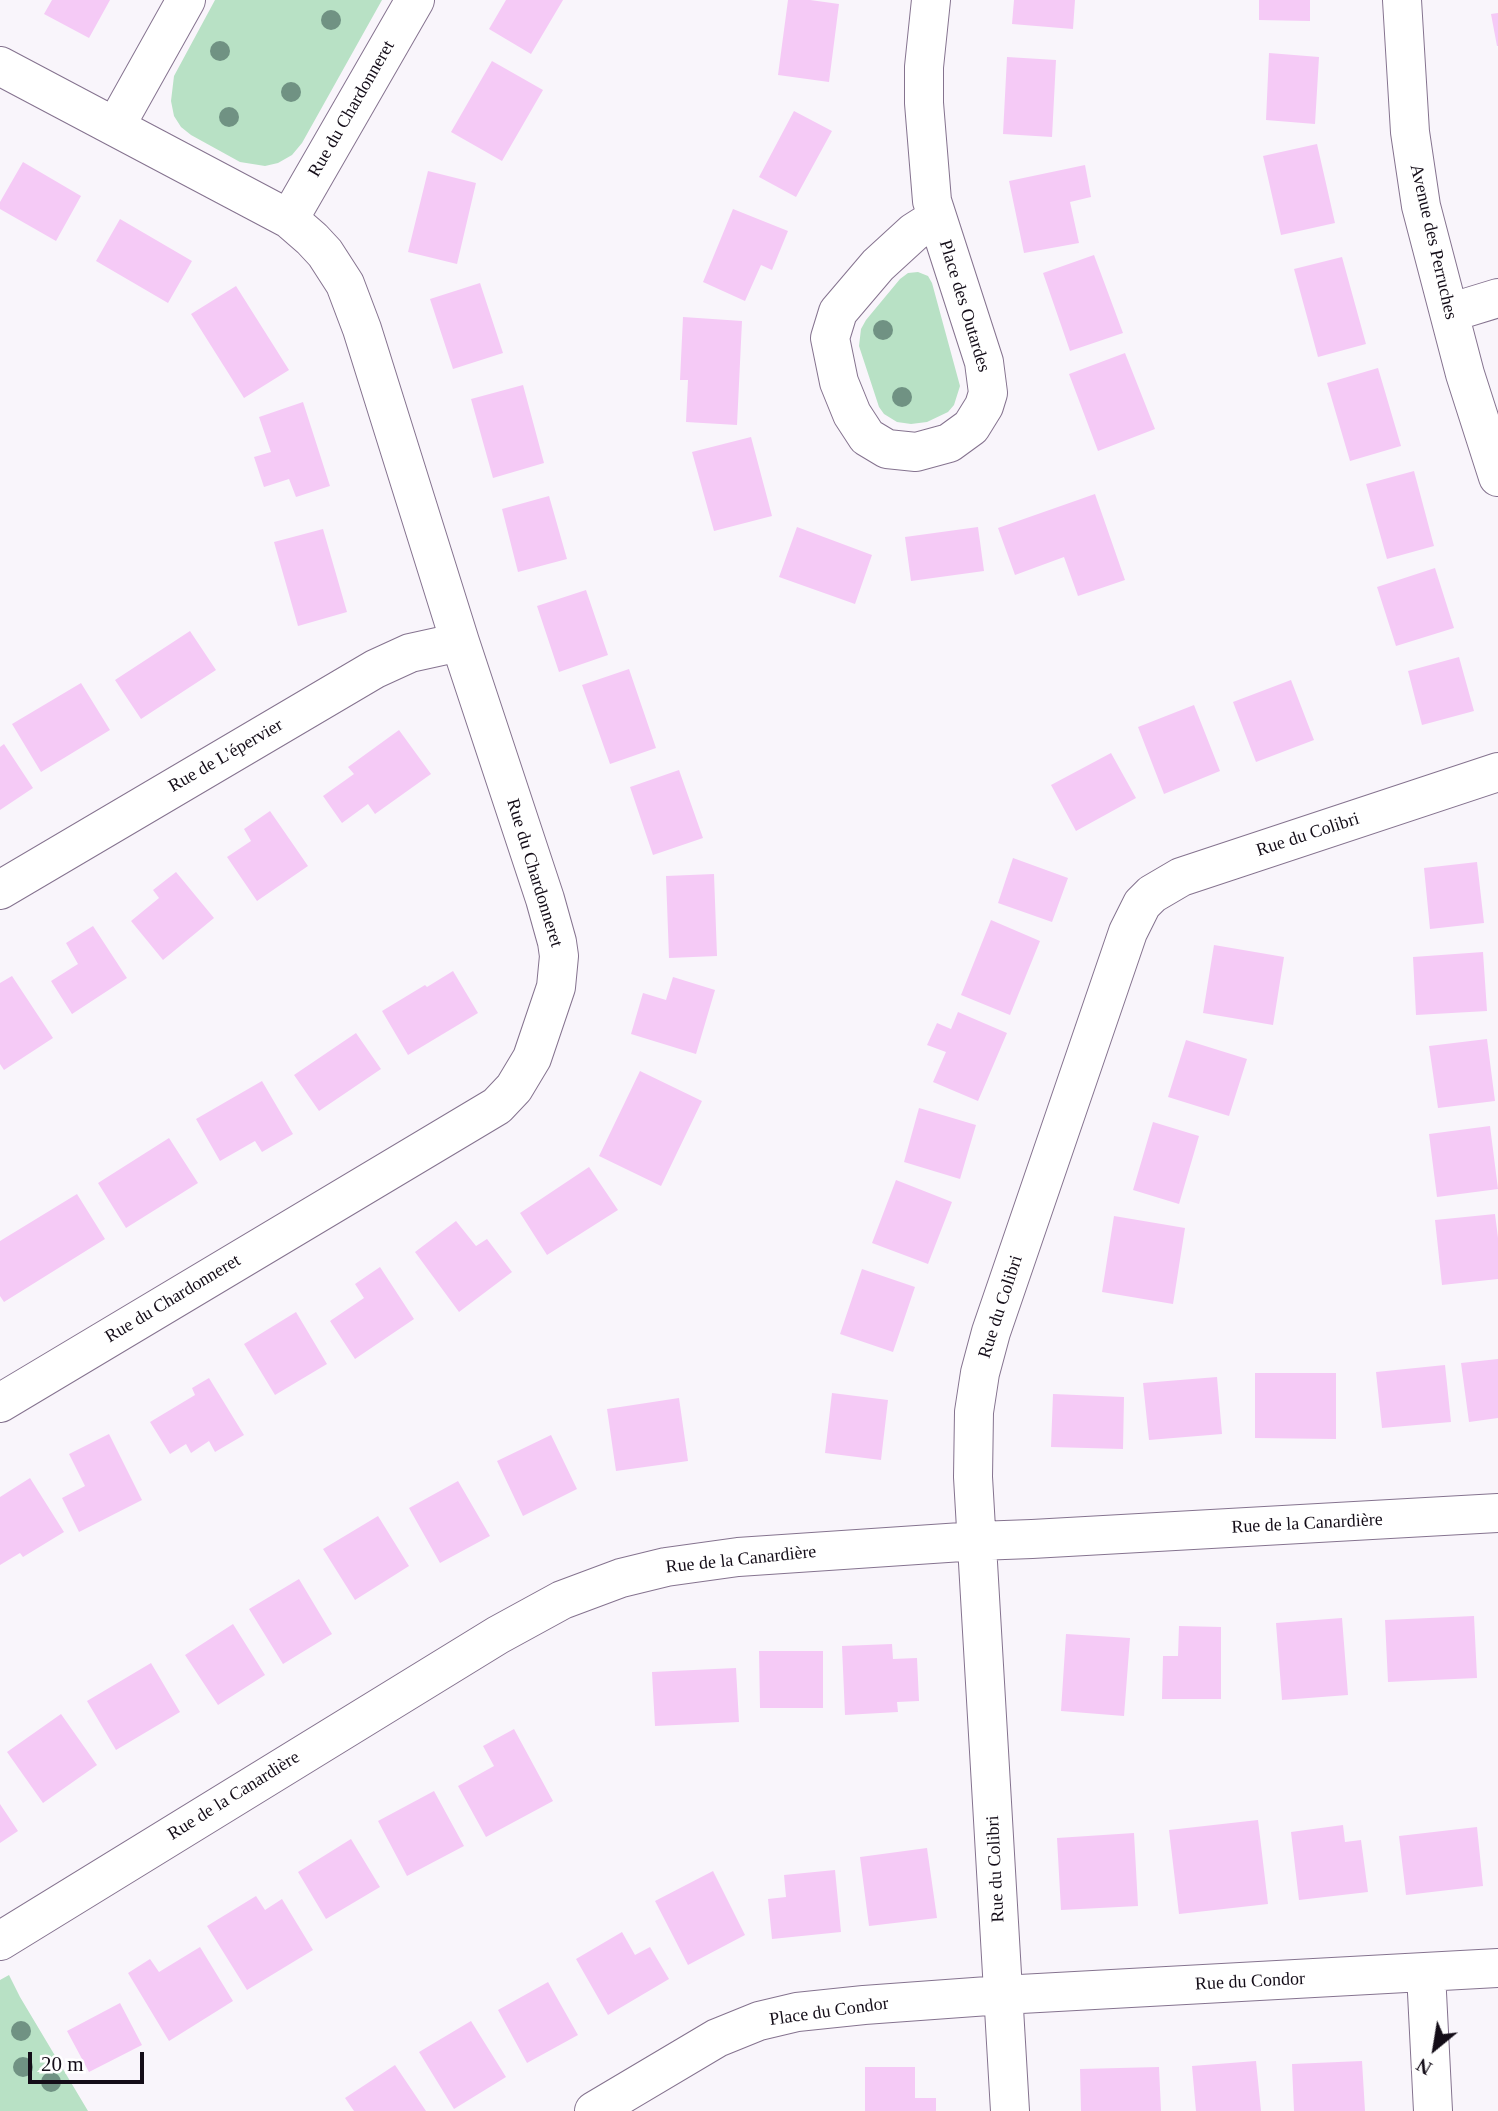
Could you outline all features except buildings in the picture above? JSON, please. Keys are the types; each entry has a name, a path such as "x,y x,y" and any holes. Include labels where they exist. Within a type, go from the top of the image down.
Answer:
{"street":[{"path":"115,127 186,0"},
{"name":"Rue du Chardonneret","path":"289,219 415,0"},
{"name":"Place des Outardes","path":"931,0 924,67 929,181 936,218 953,262 984,362 988,393 984,406 971,427 949,443 916,452 887,449 867,436 852,414 839,382 830,338 838,312 878,265 914,232 936,218"},
{"name":"Avenue des Perruches","path":"1402,0 1410,132 1421,206 1465,374 1498,477"},
{"name":"Rue du Chardonneret","path":"0,66 289,219 302,228 325,253 345,284 355,306 558,943 556,987 532,1058 521,1078 497,1106 0,1403"},
{"path":"1449,313 1498,298"},
{"name":"Rue de L'épervier","path":"0,890 375,669 410,653 460,642"},
{"name":"Rue du Colibri","path":"1010,2111 972,1432 980,1373 991,1332 1128,932 1142,904 1165,885 1181,877 1498,772"},
{"name":"Rue de la Canardière","path":"0,1941 464,1654 562,1600 621,1578 686,1563 738,1557 977,1541 1498,1513"},
{"name":"Rue du Condor","path":"1003,1995 1498,1968"},
{"path":"1426,1973 1433,2111"},
{"name":"Place du Condor","path":"594,2111 717,2038 767,2019 826,2008 1003,1995"}],"green space":[{"path":"215,0 382,0 302,143 292,155 278,163 265,166 240,162 191,135 181,127 174,116 171,101 174,76"},
{"path":"918,272 928,276 932,283 960,386 954,405 948,412 927,422 911,424 897,422 884,414 879,407 859,346 861,329 866,320 900,279 908,273"},
{"path":"9,1975 88,2111 0,2111 0,1980"}]}
